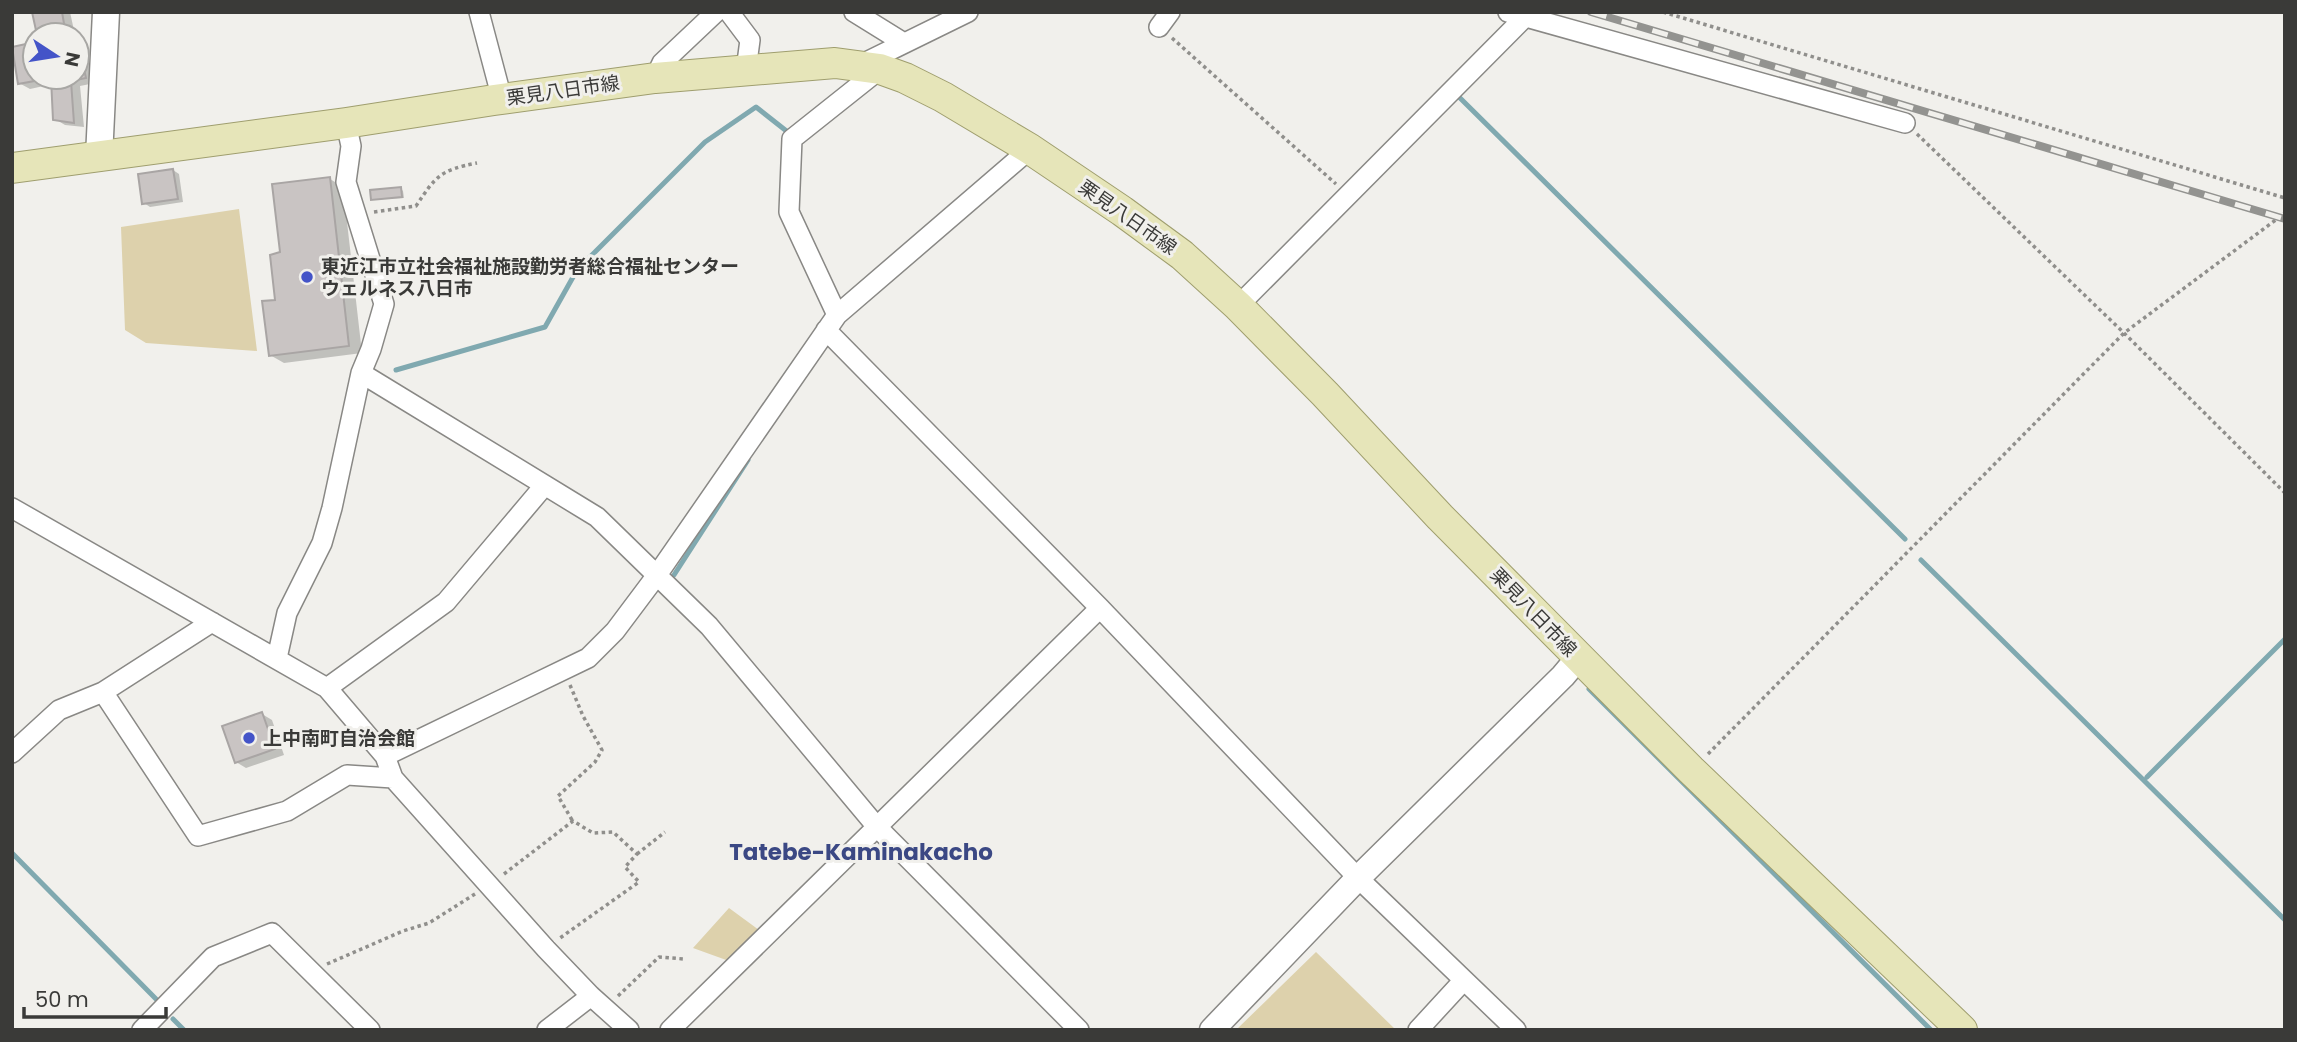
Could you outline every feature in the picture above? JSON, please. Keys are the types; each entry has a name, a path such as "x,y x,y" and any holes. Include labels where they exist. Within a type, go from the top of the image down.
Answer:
{"main road":[{"path":"99,157 106,12"},
{"name":"栗見八日市線","path":"12,168 655,78 835,63 870,67 905,78 943,97 1030,149 1182,255 1238,306 1691,770 1962,1030"}],"street":[{"path":"479,12 502,99"},
{"path":"655,78 662,63 716,12"},
{"path":"729,12 750,40 746,70"},
{"path":"854,12 904,43"},
{"path":"968,12 904,43 870,67 792,139 789,212 832,322 1100,608 1358,877 1516,1030"},
{"path":"1238,306 1349,195 1517,15 1905,123"},
{"path":"277,658 287,613 322,543 361,373 384,304 346,182 351,146 346,123"},
{"path":"385,756 588,658 615,631 657,575 832,322 1030,149"},
{"path":"361,373 597,517 709,626 877,827 1079,1030"},
{"path":"327,688 446,602 544,486"},
{"path":"12,508 327,688 385,756 393,778 546,948 629,1030"},
{"path":"670,1030 1100,608"},
{"path":"12,753 58,710 103,692 212,622"},
{"path":"1212,1030 1358,877 1553,686 1579,657"},
{"path":"103,692 198,836 287,810 347,775 393,778"},
{"path":"142,1030 213,957 272,933 370,1030"},
{"path":"1418,1030 1464,980"},
{"path":"547,1030 598,1002"}],"path":[{"path":"1663,12 2285,198"},
{"path":"1165,20 1349,195"},
{"path":"1905,123 2124,333 2285,493"},
{"path":"355,215 416,206 433,180 451,168 477,163"},
{"path":"1691,770 2124,333 2285,214"},
{"path":"565,670 583,716 602,750 595,762 558,796 573,821 593,833 613,832 637,854"},
{"path":"309,972 403,931 429,923 490,885 573,821"},
{"path":"546,948 639,882 625,867 665,832"},
{"path":"598,1002 659,957 684,959"}],"shaded area":[{"path":"239,209 257,351 146,343 125,330 121,227"},
{"path":"729,908 759,930 729,961 693,948"},
{"path":"1316,952 1396,1030 1236,1030"}],"building":[{"path":"32,12 62,12 64,21 34,21"},
{"path":"21,45 21,83 18,84 12,47"},
{"path":"52,91 72,91 74,123 53,120"},
{"path":"173,169 178,199 142,204 138,174"},
{"name":"東近江市立社会福祉施設勤労者総合福祉センター ウェルネス八日市","path":"330,177 349,346 269,356 262,301 275,300 270,255 280,252 272,184"},
{"path":"401,187 402,197 371,200 370,190"},
{"name":"上中南町自治会館","path":"262,712 275,749 235,763 222,726"}],"waterway":[{"path":"1456,94 1905,539"},
{"path":"396,370 545,327 577,270 705,142 756,107 789,133"},
{"path":"674,575 748,460"},
{"path":"1921,560 2285,920"},
{"path":"2147,777 2285,639"},
{"path":"1589,689 1931,1030"},
{"path":"12,853 156,999"},
{"path":"173,1019 184,1030"}],"railway":[{"path":"1591,12 2285,219"}],"place":[{"name":"東近江市立社会福祉施設勤労者総合福祉センター ウェルネス八日市","path":"307,277"},
{"name":"上中南町自治会館","path":"249,738"}],"district":[{"name":"Tatebe-Kaminakacho","path":"861,852"}]}
